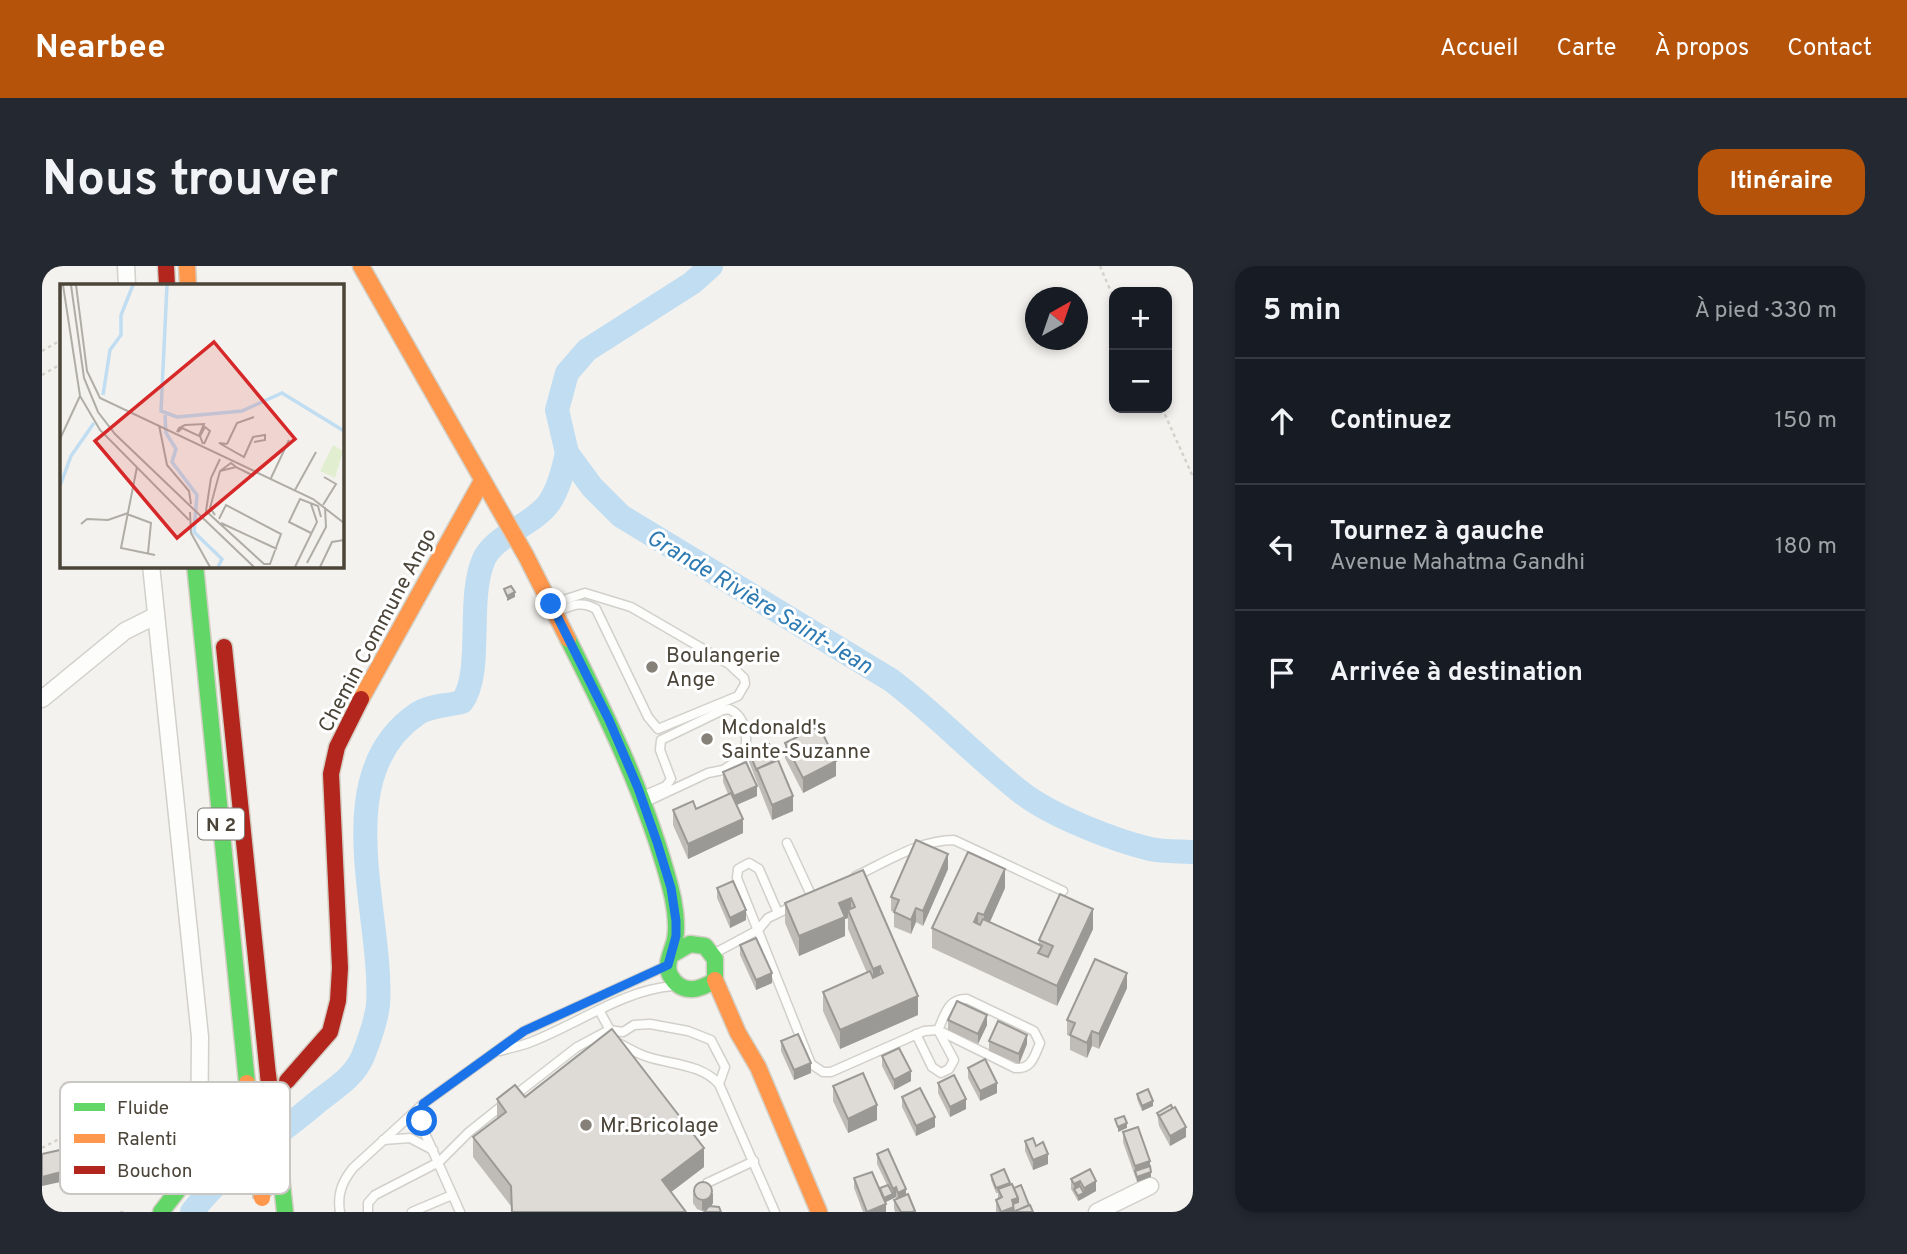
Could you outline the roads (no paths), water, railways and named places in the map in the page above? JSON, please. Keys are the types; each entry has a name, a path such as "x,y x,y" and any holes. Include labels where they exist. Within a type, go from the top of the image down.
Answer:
{"main road":[{"path":"166,266 167,284"},
{"path":"187,266 188,284"},
{"path":"361,266 526,556 609,720 643,800 671,888 676,921 669,973 685,988 702,998 737,1033"},
{"name":"Chemin Commune Ango","path":"287,1082 330,1032 338,1001 340,968 331,774 337,747 348,722 482,481"},
{"name":"N 2","path":"195,567 247,1082"},
{"name":"N 2","path":"223,632 269,1082"},
{"path":"671,888 716,964 715,980 737,1033 758,1067 819,1212"},
{"path":"670,960 681,945 691,942 706,949"},
{"path":"685,988 703,989 715,980"},
{"path":"161,1212 174,1194"},
{"name":"N 2","path":"283,1194 285,1212"}],"street":[{"path":"126,266 127,284"},
{"path":"151,567 200,1037 200,1082"},
{"path":"42,699 125,631 155,615"},
{"path":"1097,1212 1150,1186"}],"lane":[{"path":"585,593 631,607 729,664 744,678 745,684 738,696 658,729 648,717 596,609 580,603 553,608 585,593"},
{"path":"729,709 737,713 747,739 743,757 723,771 708,773 643,800 666,786 671,779 660,750 661,740 723,710 729,709"},
{"path":"849,880 923,845 937,840 954,839 1063,891"},
{"path":"787,843 812,897"},
{"path":"778,913 759,869 749,863 738,869 737,878 811,1064 816,1069 831,1072 924,1031 939,1030 1015,1069 1024,1069 1031,1064 1040,1043 1034,1031 967,999 957,998 951,1003 939,1030"},
{"path":"706,949 758,930 768,918 824,891"},
{"path":"340,1212 339,1192 343,1180 352,1168 423,1104 524,1031 670,960"},
{"path":"493,1053 530,1042 599,1010 658,988 685,988"},
{"path":"599,1010 617,1042 646,1057 699,1069 719,1084 775,1212"},
{"path":"368,1212 368,1203 375,1195 439,1162 489,1115 577,1047 609,1030 623,1032 634,1025 650,1024 688,1031 711,1040 725,1067 719,1084"},
{"path":"916,1034 932,1067 941,1073 949,1069 954,1060 939,1030"},
{"path":"423,1104 423,1129 460,1212"},
{"path":"382,1140 410,1138 433,1150"},
{"path":"707,1183 754,1161"},
{"path":"412,1212 452,1195"}],"waterway":[{"name":"Grande Rivière Saint-Jean","path":"711,266 692,283 587,350 567,373 557,410 567,453 592,487 621,516 891,680 1035,802 1083,826 1135,845 1155,850 1193,852"},
{"path":"290,1124 354,1071 363,1056 378,1005 378,969 366,849 366,810 373,773 389,741 417,714 433,707 462,702 469,689 472,673 476,594 484,559 496,544 549,503 558,485 567,453"},
{"path":"192,1212 207,1194"}],"place":[{"name":"Boulangerie Ange","path":"652,667"},
{"name":"Mcdonald's Sainte-Suzanne","path":"707,739"},
{"name":"Mr.Bricolage","path":"586,1125"}]}
